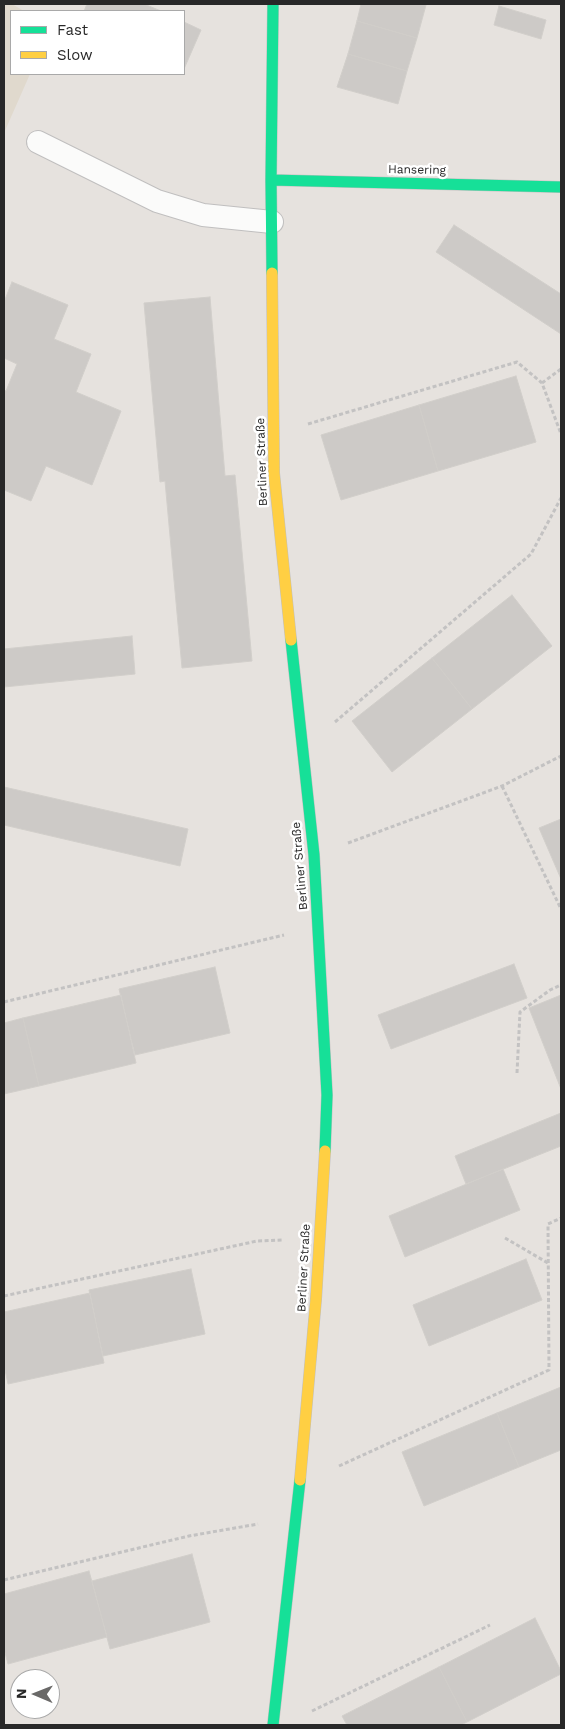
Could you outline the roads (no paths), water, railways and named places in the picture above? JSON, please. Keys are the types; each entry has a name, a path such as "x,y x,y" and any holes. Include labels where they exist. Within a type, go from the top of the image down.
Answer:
{"street":[{"name":"Berliner Straße","path":"273,4 271,180 274,473 314,855 327,1095 326,1143 316,1299 296,1518 273,1725"},
{"name":"Hansering","path":"271,180 561,187"}],"lane":[{"path":"38,142 157,201 203,215 272,222"}]}
